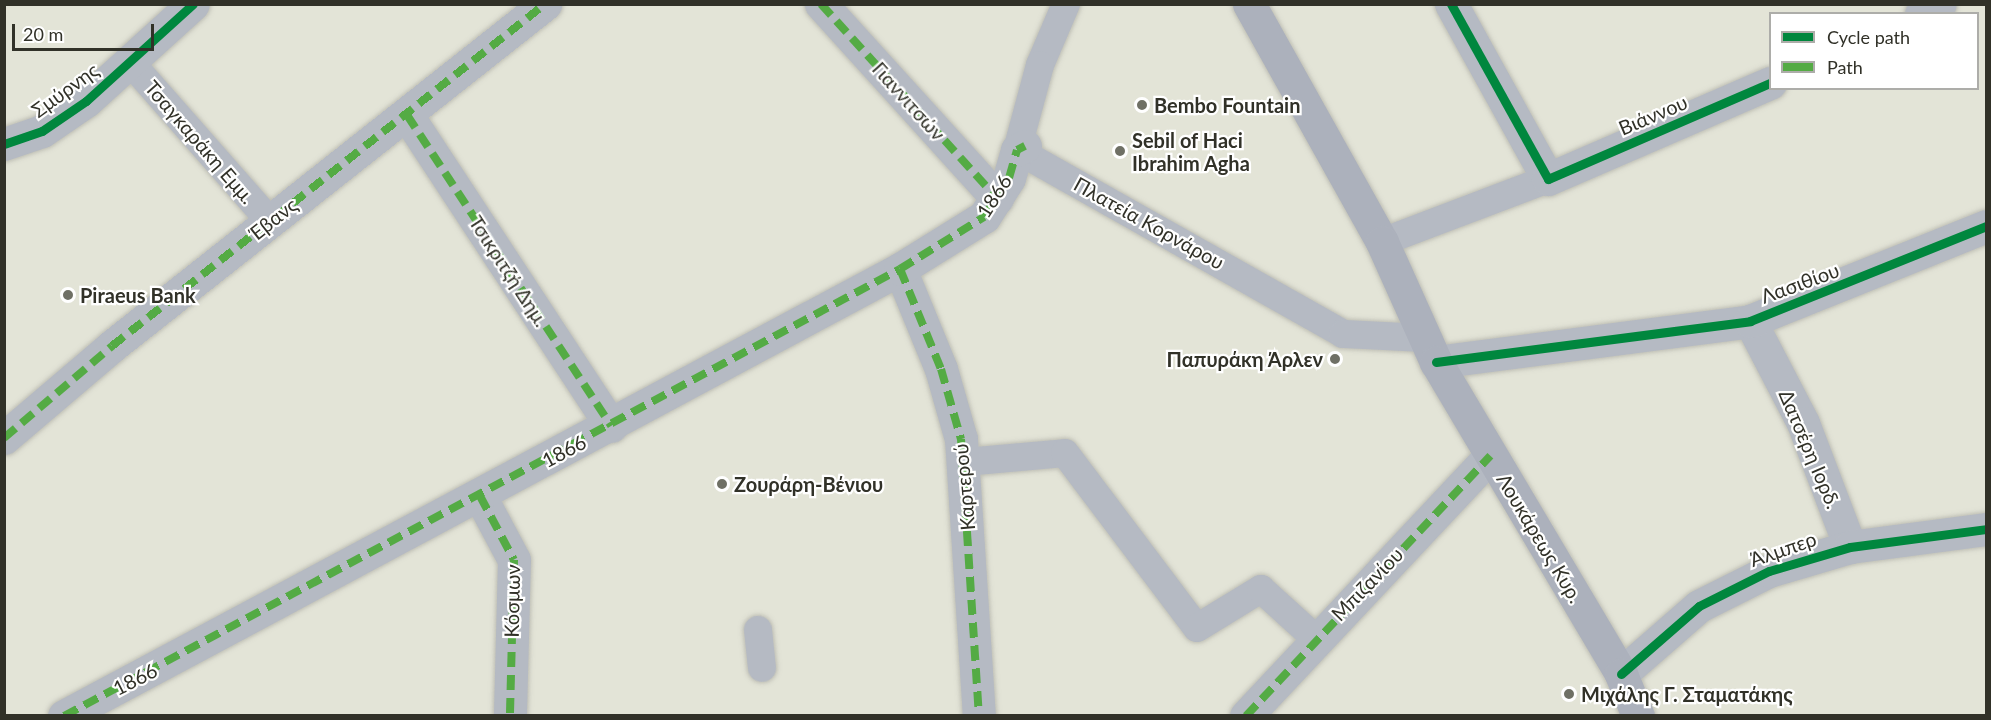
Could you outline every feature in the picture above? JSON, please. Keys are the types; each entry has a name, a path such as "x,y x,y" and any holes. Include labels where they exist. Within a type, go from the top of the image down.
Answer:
{"main road":[{"path":"1249,4 1382,242 1430,350"},
{"name":"Λουκάρεως Κυρ.","path":"1430,350 1490,456 1621,674 1638,716"}],"street":[{"name":"Σμύρνης","path":"4,144 53,125 131,63 193,4"},
{"name":"Έβανς","path":"4,438 270,221 407,116 545,4"},
{"name":"Γιαννιτσών","path":"821,4 997,198"},
{"path":"1451,4 1548,179"},
{"path":"1925,12 1940,4"},
{"name":"Βιάννου","path":"1548,179 1769,83"},
{"name":"Τσικριτζή Δημ.","path":"407,116 611,426"},
{"name":"1866","path":"64,716 611,426 900,269 966,230 997,198 1021,148"},
{"name":"Λασιθίου","path":"1617,337 1750,321 1986,226"},
{"name":"Καρτερού","path":"900,269 941,369 965,462 979,716"},
{"name":"Δατσέρη Ιορδ.","path":"1750,321 1803,423 1850,547"},
{"name":"Πλατεία Κορνάρου","path":"1430,350 1617,337"},
{"name":"Μπιζανίου","path":"1246,716 1315,638 1490,456"},
{"name":"Κόσμων","path":"480,496 514,560 510,716"},
{"name":"Άλμπερ","path":"1621,674 1720,592 1850,547 1986,529"}],"lane":[{"path":"1021,148 1040,66 1066,4"},
{"name":"Τσαγκαράκη Εμμ.","path":"131,63 270,221"},
{"name":"Πλατεία Κορνάρου","path":"1021,148 1343,334 1430,350"},
{"name":"Βιάννου","path":"1382,242 1548,179"},
{"path":"965,462 1065,453 1197,628 1261,589 1315,638"},
{"path":"758,630 762,668"}],"marked path":[{"path":"4,438 112,346 545,4"},
{"path":"821,4 997,198"},
{"path":"407,115 611,426"},
{"path":"64,716 900,269 984,217 1009,178 1017,150 1025,146"},
{"path":"900,269 941,369 961,439 979,716"},
{"path":"1246,716 1490,456"},
{"path":"480,496 514,560 510,716"}],"cycle path":[{"path":"4,144 42,131 86,101 193,4"},
{"path":"1451,4 1548,179 1769,83"},
{"path":"1436,362 1750,321 1986,226"},
{"path":"1621,674 1699,606 1769,571 1850,547 1986,529"}],"place":[{"name":"Bembo Fountain","path":"1142,105"},
{"name":"Sebil of Haci Ibrahim Agha","path":"1120,151"},
{"name":"Piraeus Bank","path":"68,295"},
{"name":"Παπυράκη Άρλεν","path":"1335,359"},
{"name":"Ζουράρη-Βένιου","path":"722,484"},
{"name":"Μιχάλης Γ. Σταματάκης","path":"1569,694"}]}
